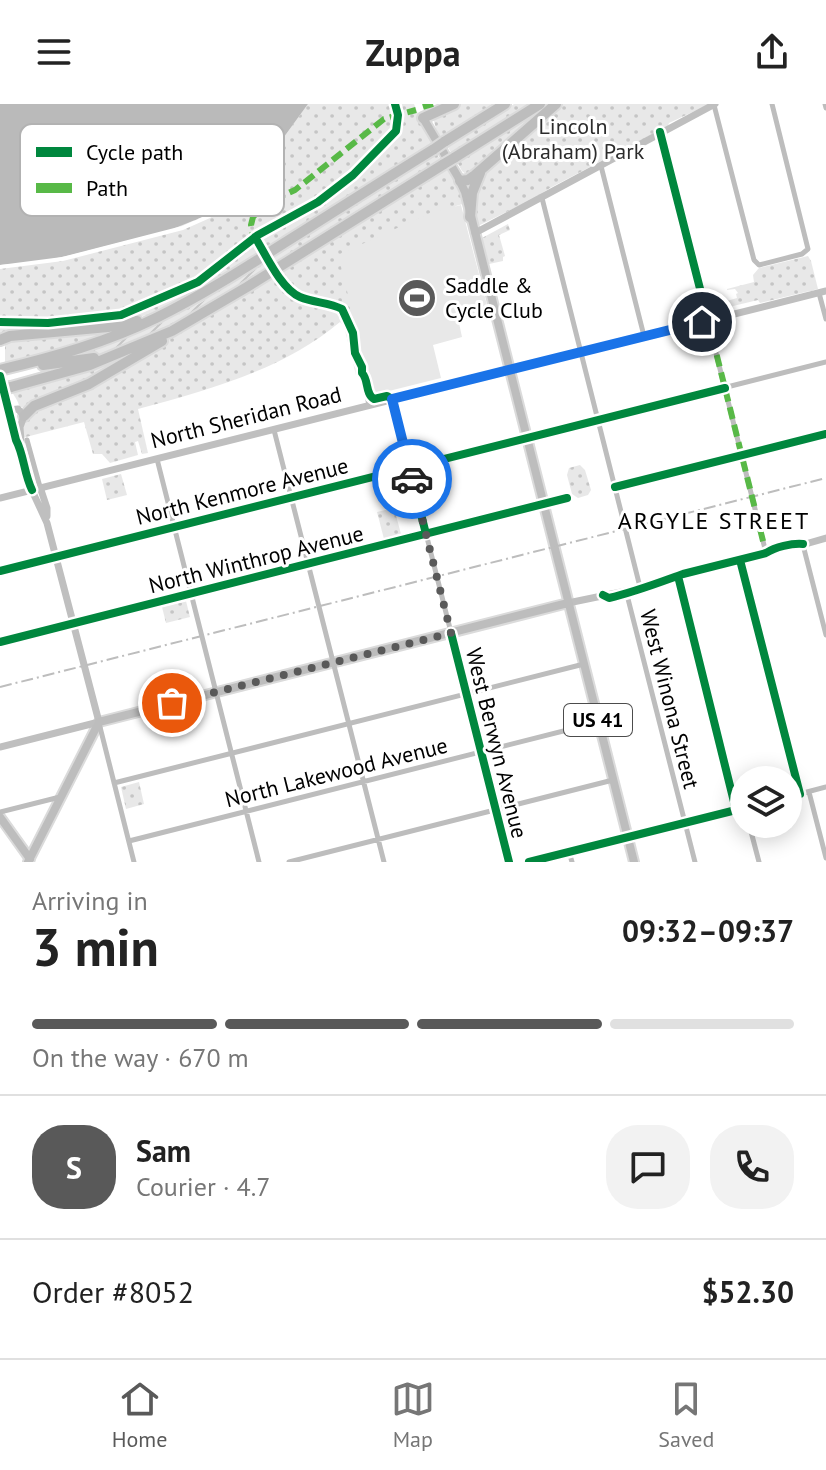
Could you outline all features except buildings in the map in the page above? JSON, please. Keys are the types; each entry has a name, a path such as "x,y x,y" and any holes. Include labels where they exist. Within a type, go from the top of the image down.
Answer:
{"highway":[{"name":"US 41","path":"423,118 454,104"},
{"path":"3,372 74,351 155,319 218,285 505,104"},
{"path":"5,388 69,371 172,331 540,104"},
{"name":"US 41","path":"470,217 474,185 485,167 556,104"},
{"path":"460,181 470,180 485,167"},
{"path":"0,340 155,319"},
{"path":"24,416 37,405 89,384 144,353 172,331"},
{"path":"3,372 120,353"}],"main road":[{"path":"475,233 714,104"},
{"name":"US 41","path":"423,118 460,181 475,233 634,862"},
{"name":"North Sheridan Road","path":"0,498 823,292"},
{"path":"3,372 16,440 29,484 36,488 47,523 99,722 29,860"},
{"path":"9,410 18,409 24,416 20,427 20,448"},
{"path":"603,595 611,590 673,579 797,543 826,538"},
{"path":"0,747 640,585"},
{"path":"0,814 29,860"}],"street":[{"path":"714,104 753,256 756,264 761,265 806,252 808,246 772,104"},
{"path":"660,132 766,553"},
{"path":"601,165 644,336"},
{"name":"West Winona Street","path":"542,197 640,585"},
{"path":"823,292 826,319"},
{"name":"North Kenmore Avenue","path":"0,571 826,362"},
{"path":"362,373 369,405"},
{"name":"West Berwyn Avenue","path":"392,399 509,862"},
{"path":"274,429 384,862"},
{"path":"615,487 826,434"},
{"path":"27,440 36,488"},
{"path":"157,458 259,862"},
{"name":"North Winthrop Avenue","path":"0,642 567,498"},
{"path":"803,544 823,608 826,635"},
{"path":"740,560 793,766"},
{"path":"678,576 730,786"},
{"name":"West Winona Street","path":"626,591 695,862"},
{"path":"114,783 584,664"},
{"path":"99,722 134,862"},
{"name":"North Lakewood Avenue","path":"129,841 599,722"},
{"path":"289,862 613,780"},
{"path":"802,794 826,787"},
{"path":"809,792 826,858"},
{"path":"0,814 61,796"},
{"path":"529,862 730,812"},
{"path":"753,838 759,862"},
{"path":"569,852 572,862"}],"green space":[{"path":"308,104 414,104 432,143 205,287 157,312 125,321 0,336 0,265 16,264 205,216 284,216 284,137"},
{"path":"460,104 497,104 442,139 433,117"},
{"path":"514,104 531,104 452,154 447,146"},
{"path":"552,104 469,177 462,171 457,162"},
{"name":"Lincoln (Abraham) Park","path":"560,104 710,104 478,226 473,206 483,173"},
{"path":"436,153 441,160 274,265 270,258"},
{"name":"Lincoln (Abraham) Park","path":"446,168 458,186 463,204 456,206 360,340 370,383 366,369 356,375 344,326 340,322 318,339 269,366 218,386 138,409 148,453 142,454 138,441 135,442 138,455 110,463 102,454 93,454 84,422 22,438 22,426 31,411 111,374 256,288"},
{"name":"Saddle & Cycle Club","path":"461,205 487,305 459,323 462,337 433,345 441,378 373,395 338,255 430,213"},
{"path":"508,224 510,230 499,235 505,256 503,261 489,264 482,238"},
{"path":"808,256 818,289 729,307 727,301 737,298 738,293 735,289 727,289 754,282 753,275 759,268"},
{"path":"267,260 271,267 188,317 109,352 76,359 75,355 160,322"},
{"path":"268,262 270,265 154,332 104,352 79,358 194,307"},
{"path":"121,327 69,347 5,364 5,339"},
{"path":"143,349 75,387 23,407 19,407 12,391 77,374"},
{"path":"580,465 585,470 591,490 588,495 578,498 572,494 567,475 569,468"},
{"path":"121,474 127,495 107,500 102,479"},
{"path":"394,508 401,534 384,539 377,512"},
{"path":"186,601 190,617 166,623 162,607"},
{"path":"139,782 144,804 126,809 121,787"}],"shaded area":[{"path":"0,104 308,104 284,137 284,124 20,124 20,216 205,216 170,230 71,255 0,265"}],"pier":[{"path":"205,216 213,216 183,230 63,261 0,269 0,265 62,257 182,226"}],"railway":[{"path":"0,687 826,478"}],"marked path":[{"path":"423,107 433,104"},
{"path":"284,195 295,190 384,119 416,110"},
{"path":"247,241 253,236 251,225 254,216"},
{"path":"708,320 766,553"}],"cycle path":[{"path":"0,322 48,323 121,315 198,282 258,235 318,202 353,175 396,131 398,115 395,104"},
{"path":"660,132 708,320"},
{"path":"255,237 274,271 293,293 342,309 353,333 355,353 369,394 374,399 387,396 392,399 426,534"},
{"path":"0,376 32,490"},
{"path":"0,571 725,388"},
{"path":"615,487 826,434"},
{"path":"0,642 567,498"},
{"path":"603,595 609,598 619,596 683,574 784,546 803,544"},
{"path":"740,560 793,766"},
{"path":"678,576 730,786"},
{"path":"451,633 509,862"},
{"path":"529,862 730,812"}],"way so far":[{"path":"172,703 451,633 412,479"}],"place":[{"name":"Saddle & Cycle Club","path":"417,298"}],"district":[{"name":"ARGYLE STREET","path":"714,520"}],"route":[{"path":"412,479 392,399 702,322"}]}
